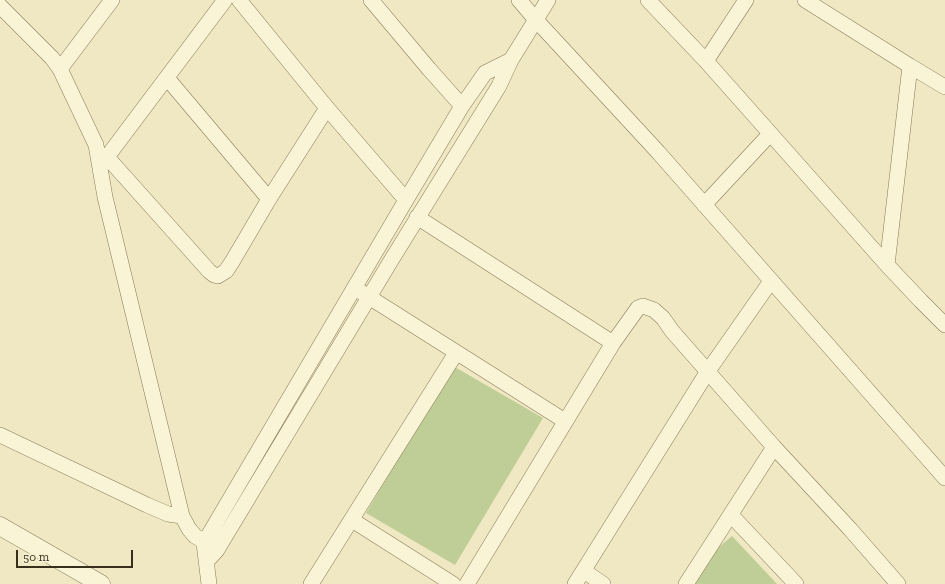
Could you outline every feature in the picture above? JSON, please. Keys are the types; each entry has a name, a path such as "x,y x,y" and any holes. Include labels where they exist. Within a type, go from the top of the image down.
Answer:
{"street":[{"path":"60,69 112,0"},
{"path":"209,551 189,529 182,516 107,205 103,157 167,78 226,0"},
{"path":"239,0 406,200"},
{"path":"371,0 462,106"},
{"path":"519,0 658,152 944,475"},
{"path":"209,551 369,297 499,86 511,60 548,0"},
{"path":"706,61 746,0"},
{"path":"805,0 945,87"},
{"path":"651,1 887,265 945,325"},
{"path":"0,6 52,58 60,69 103,157 209,271 216,276 226,271 269,199 328,108"},
{"path":"209,584 209,551 354,288 462,106 485,73 511,60"},
{"path":"887,265 910,66"},
{"path":"167,78 269,199"},
{"path":"704,205 770,134"},
{"path":"417,217 613,343"},
{"path":"575,584 708,371 771,281"},
{"path":"354,288 565,421"},
{"path":"467,584 613,343 638,308 643,306 654,310 663,318 774,447 850,529 898,584"},
{"path":"311,584 456,353"},
{"path":"0,435 147,505 168,514 182,516"},
{"path":"686,584 774,447"},
{"path":"730,515 796,584"},
{"path":"352,520 453,584"},
{"path":"0,526 101,584"},
{"path":"584,570 603,584"}],"green space":[{"path":"453,366 543,418 455,565 366,513"},
{"path":"732,536 777,584 692,584 713,552"}]}
